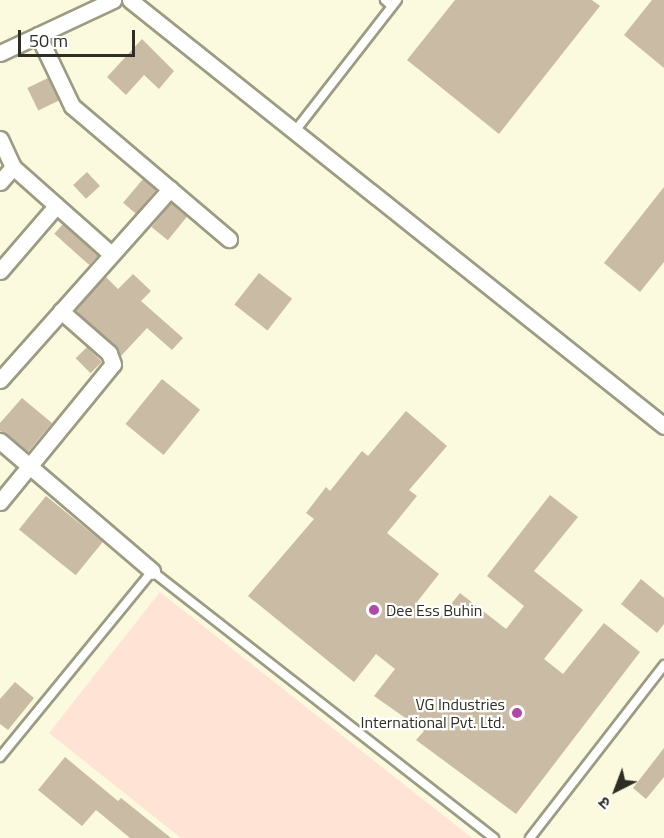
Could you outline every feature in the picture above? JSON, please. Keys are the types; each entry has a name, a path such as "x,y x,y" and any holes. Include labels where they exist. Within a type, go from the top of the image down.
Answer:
{"street":[{"path":"0,53 113,0"},
{"path":"130,0 664,426"},
{"path":"38,35 72,105 229,239"},
{"path":"0,139 13,167 111,254"},
{"path":"0,182 13,167"},
{"path":"0,380 170,189"},
{"path":"0,270 56,206"},
{"path":"0,502 113,364 110,353 61,311"},
{"path":"0,441 152,571"}],"lane":[{"path":"295,131 395,3 385,0"},
{"path":"0,757 152,571 494,838"},
{"path":"530,838 664,665"}],"shaded area":[{"path":"160,592 472,838 181,838 49,733"}],"building":[{"path":"455,0 592,0 600,6 499,134 407,60"},
{"path":"652,0 664,0 664,68 624,35"},
{"path":"142,39 174,71 159,89 144,75 126,95 107,77"},
{"path":"48,78 59,100 38,111 27,88"},
{"path":"87,172 100,186 86,199 73,185"},
{"path":"143,179 156,190 136,214 123,203"},
{"path":"664,187 664,262 640,292 604,263"},
{"path":"171,203 187,216 168,240 151,227"},
{"path":"63,224 98,255 89,265 54,234"},
{"path":"259,273 292,299 267,330 234,305"},
{"path":"133,274 151,291 141,301 183,338 172,350 147,328 121,356 115,346 75,310 105,276 118,289"},
{"path":"87,347 102,362 91,373 76,358"},
{"path":"162,379 200,410 164,455 125,424"},
{"path":"22,398 52,423 28,452 0,431 0,423"},
{"path":"406,411 447,446 409,490 417,496 387,533 439,574 417,602 439,619 460,593 506,629 524,606 487,576 550,495 578,517 534,571 583,610 544,659 563,674 604,623 640,652 516,814 416,740 424,731 374,696 395,669 376,654 354,682 248,596 314,519 306,513 326,487 330,491 362,451 368,456"},
{"path":"46,496 103,542 76,575 19,529"},
{"path":"641,579 664,598 664,624 657,633 621,604"},
{"path":"15,682 34,698 8,730 0,724 0,699"},
{"path":"664,748 664,777 646,799 633,788"},
{"path":"65,757 118,801 121,798 171,838 130,838 96,810 82,826 38,790"}],"place":[{"name":"Dee Ess Buhin","path":"374,610"},
{"name":"VG Industries International Pvt. Ltd.","path":"517,713"}]}
